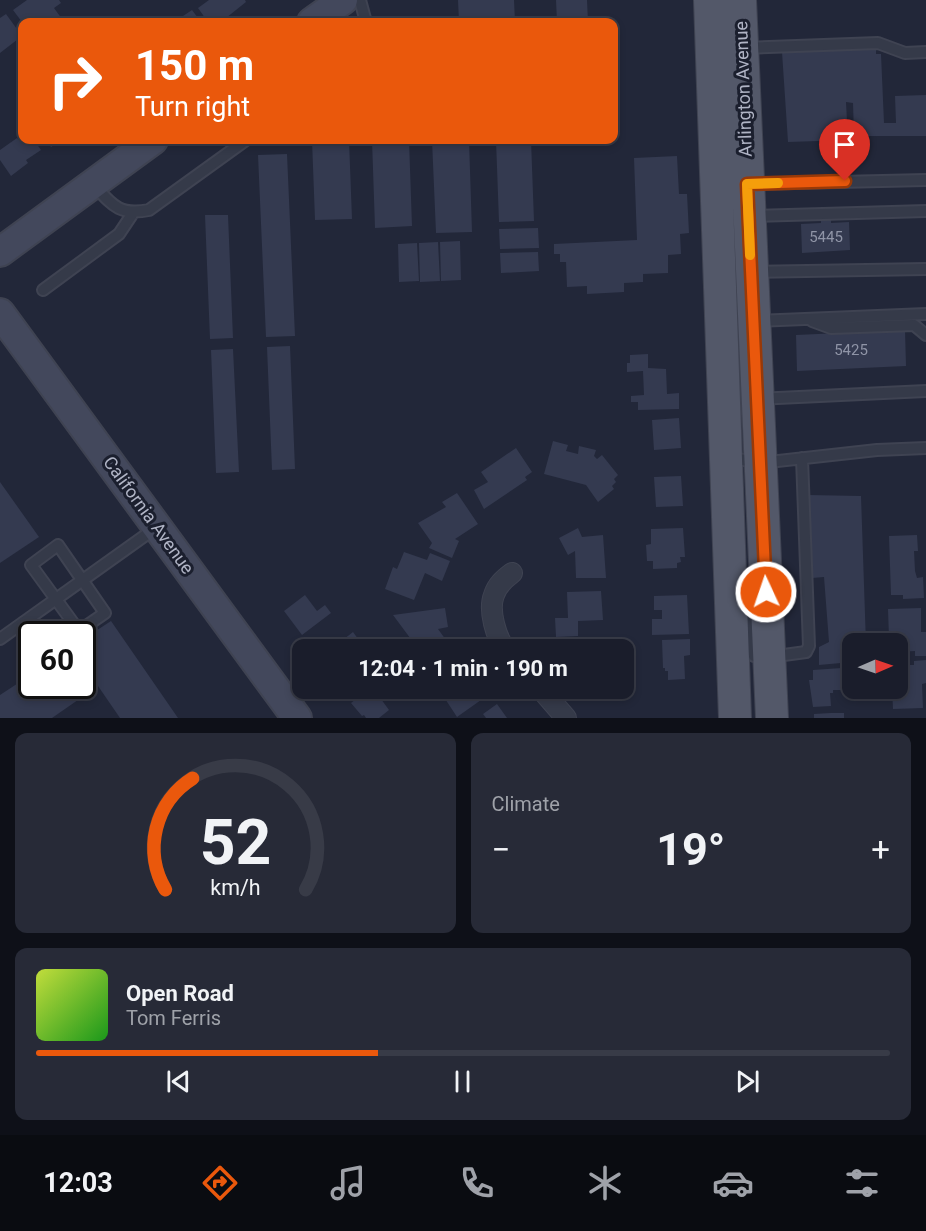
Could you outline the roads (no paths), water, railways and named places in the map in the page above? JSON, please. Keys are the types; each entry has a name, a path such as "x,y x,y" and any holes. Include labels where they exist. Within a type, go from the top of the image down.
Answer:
{"main road":[{"path":"318,18 343,0"},
{"name":"Arlington Avenue","path":"710,0 735,718"},
{"name":"Arlington Avenue","path":"740,0 771,718"},
{"path":"0,252 147,144"},
{"name":"California Avenue","path":"0,313 297,718"}],"street":[{"path":"499,639 493,616 493,597 500,583 512,573"},
{"path":"550,699 566,718"}],"lane":[{"path":"360,0 365,18"},
{"path":"742,48 878,43 905,53 926,52"},
{"path":"92,184 115,208 133,213 149,210 240,144"},
{"path":"747,184 926,180"},
{"path":"748,216 926,211"},
{"path":"43,290 119,234 133,213"},
{"path":"751,272 923,269"},
{"path":"753,321 926,314"},
{"path":"807,319 831,328 926,326"},
{"path":"914,325 926,335"},
{"path":"756,399 924,390"},
{"path":"725,457 759,463 877,450 926,448"},
{"path":"729,564 744,586 749,614 750,644 754,656 769,657 806,652 809,646 802,458"},
{"path":"0,639 157,526"},
{"path":"58,545 82,580 105,613 78,631 31,565 58,545"}]}
